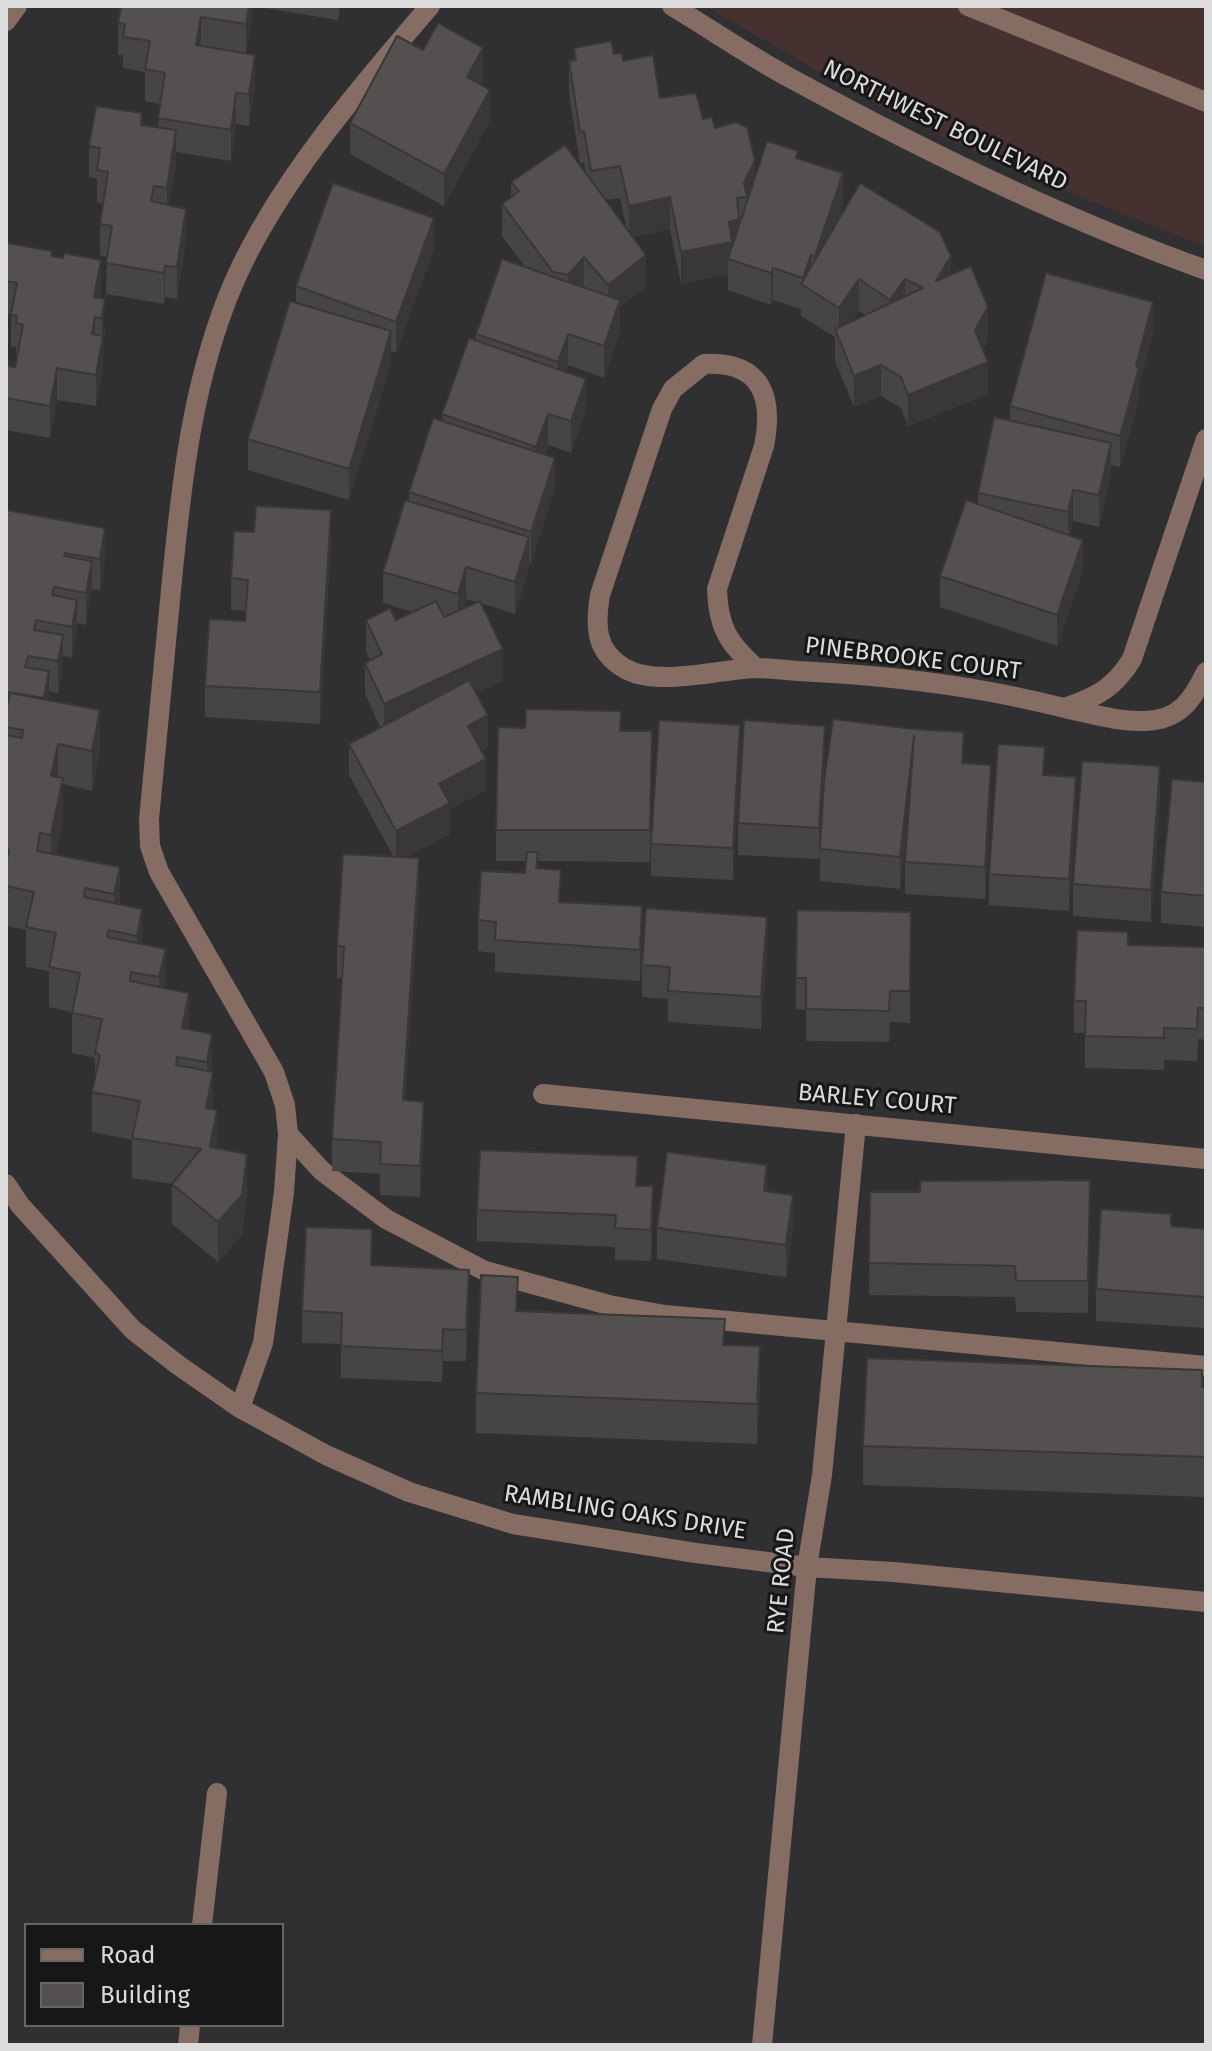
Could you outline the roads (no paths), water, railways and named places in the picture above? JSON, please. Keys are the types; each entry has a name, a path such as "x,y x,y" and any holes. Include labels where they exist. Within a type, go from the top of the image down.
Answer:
{"street":[{"path":"6,21 17,6"},
{"path":"240,1408 263,1343 284,1192 288,1134 285,1105 274,1072 159,872 150,846 149,819 181,486 191,430 212,348 234,283 262,228 325,135 430,6"},
{"name":"NORTHWEST BOULEVARD","path":"672,6 790,78 956,163 1126,242 1206,270"},
{"path":"968,6 1206,102"},
{"name":"PINEBROOKE COURT","path":"756,668 734,649 724,631 718,614 717,589 764,446 769,422 767,398 753,378 737,366 704,364 673,389 662,409 607,569 596,621 599,642 609,657 626,670 655,677 756,668 830,672 982,690 1109,718 1143,722 1165,719 1181,711 1194,696 1206,672"},
{"path":"1063,708 1108,689 1121,677 1132,659 1206,439"},
{"name":"BARLEY COURT","path":"543,1094 1206,1159"},
{"name":"RYE ROAD","path":"762,2045 807,1567 822,1475 856,1124"},
{"path":"288,1134 322,1171 386,1219 485,1271 623,1308 665,1315 1206,1366"},
{"name":"RAMBLING OAKS DRIVE","path":"6,1184 20,1205 133,1330 178,1365 240,1408 326,1455 409,1492 513,1524 696,1553 807,1567 894,1572 1206,1602"},
{"path":"202,1923 217,1793"}]}
